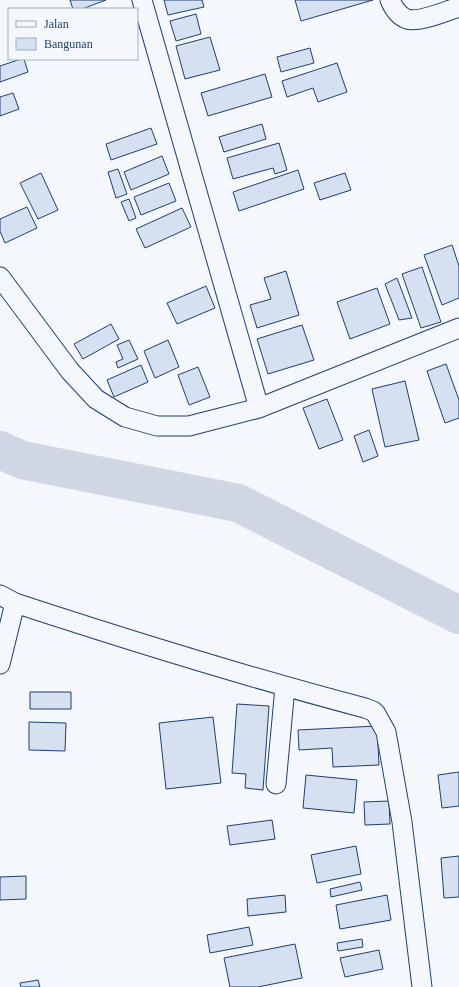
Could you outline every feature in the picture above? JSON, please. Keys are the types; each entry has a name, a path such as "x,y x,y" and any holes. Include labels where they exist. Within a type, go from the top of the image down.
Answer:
{"street":[{"path":"142,0 259,408"},
{"path":"390,0 399,14 407,19 419,20 459,7"},
{"path":"0,277 70,371 96,399 126,417 157,426 189,426 259,408 459,328"},
{"path":"0,664 8,599 130,641 285,687 373,711 386,732 402,822 422,987"},
{"path":"276,784 285,687"}],"building":[{"path":"70,0 106,0 85,8 73,8"},
{"path":"164,0 202,0 204,7 168,15"},
{"path":"295,0 373,0 301,21"},
{"path":"196,14 201,34 176,41 170,21"},
{"path":"210,37 220,70 185,79 176,46"},
{"path":"310,48 314,63 281,72 277,57"},
{"path":"18,60 24,60 28,72 0,82 0,66"},
{"path":"337,63 347,92 318,102 313,88 287,97 282,81"},
{"path":"265,74 272,97 208,116 201,93"},
{"path":"13,93 19,109 0,116 0,97"},
{"path":"262,124 266,139 224,152 219,137"},
{"path":"151,128 157,144 111,160 106,144"},
{"path":"279,143 287,170 275,174 273,168 233,179 227,158"},
{"path":"162,156 169,174 131,190 124,172"},
{"path":"118,169 127,194 116,198 108,172"},
{"path":"298,170 304,189 239,211 233,192"},
{"path":"41,173 58,210 38,219 20,183"},
{"path":"345,173 351,190 320,200 314,183"},
{"path":"169,183 176,201 141,215 134,197"},
{"path":"129,199 136,218 129,221 121,202"},
{"path":"27,207 37,228 5,243 0,231 0,219"},
{"path":"182,208 191,227 145,248 136,229"},
{"path":"452,245 459,266 459,298 442,305 424,255"},
{"path":"422,267 441,322 421,328 402,274"},
{"path":"286,271 299,315 257,328 250,305 271,299 264,278"},
{"path":"397,278 412,318 399,320 385,284"},
{"path":"206,286 215,308 177,324 167,303"},
{"path":"377,288 390,324 350,339 337,302"},
{"path":"111,324 119,339 83,359 74,344"},
{"path":"302,325 314,360 268,374 257,339"},
{"path":"129,340 138,359 118,368 116,362 123,359 117,345"},
{"path":"168,340 179,367 155,378 144,351"},
{"path":"446,364 459,400 459,418 445,423 427,371"},
{"path":"141,365 148,382 114,397 107,380"},
{"path":"198,367 210,397 189,405 178,375"},
{"path":"405,381 419,440 385,447 372,389"},
{"path":"327,399 343,440 319,449 303,408"},
{"path":"369,430 378,456 363,462 354,436"},
{"path":"30,692 71,692 71,709 30,709"},
{"path":"237,704 269,706 263,790 245,788 246,774 232,773"},
{"path":"213,717 221,783 166,789 159,723"},
{"path":"29,722 66,723 65,751 29,750"},
{"path":"377,726 379,765 333,767 332,748 299,750 298,730"},
{"path":"459,772 459,806 442,808 438,775"},
{"path":"306,775 357,780 354,813 303,808"},
{"path":"389,801 390,824 365,825 364,802"},
{"path":"272,820 275,839 230,845 227,826"},
{"path":"356,846 361,874 317,883 311,855"},
{"path":"459,856 459,897 444,898 441,858"},
{"path":"26,876 26,899 0,900 0,877"},
{"path":"360,882 362,890 331,897 330,889"},
{"path":"285,895 286,912 248,916 247,899"},
{"path":"387,895 391,920 340,929 336,905"},
{"path":"249,927 253,945 210,953 207,935"},
{"path":"362,939 363,947 338,951 337,943"},
{"path":"295,944 302,978 258,987 230,987 224,958"},
{"path":"379,950 383,969 345,977 340,958"},
{"path":"38,980 40,987 21,987 20,983"}],"waterway":[{"path":"0,450 22,460 238,503 459,615"}]}
